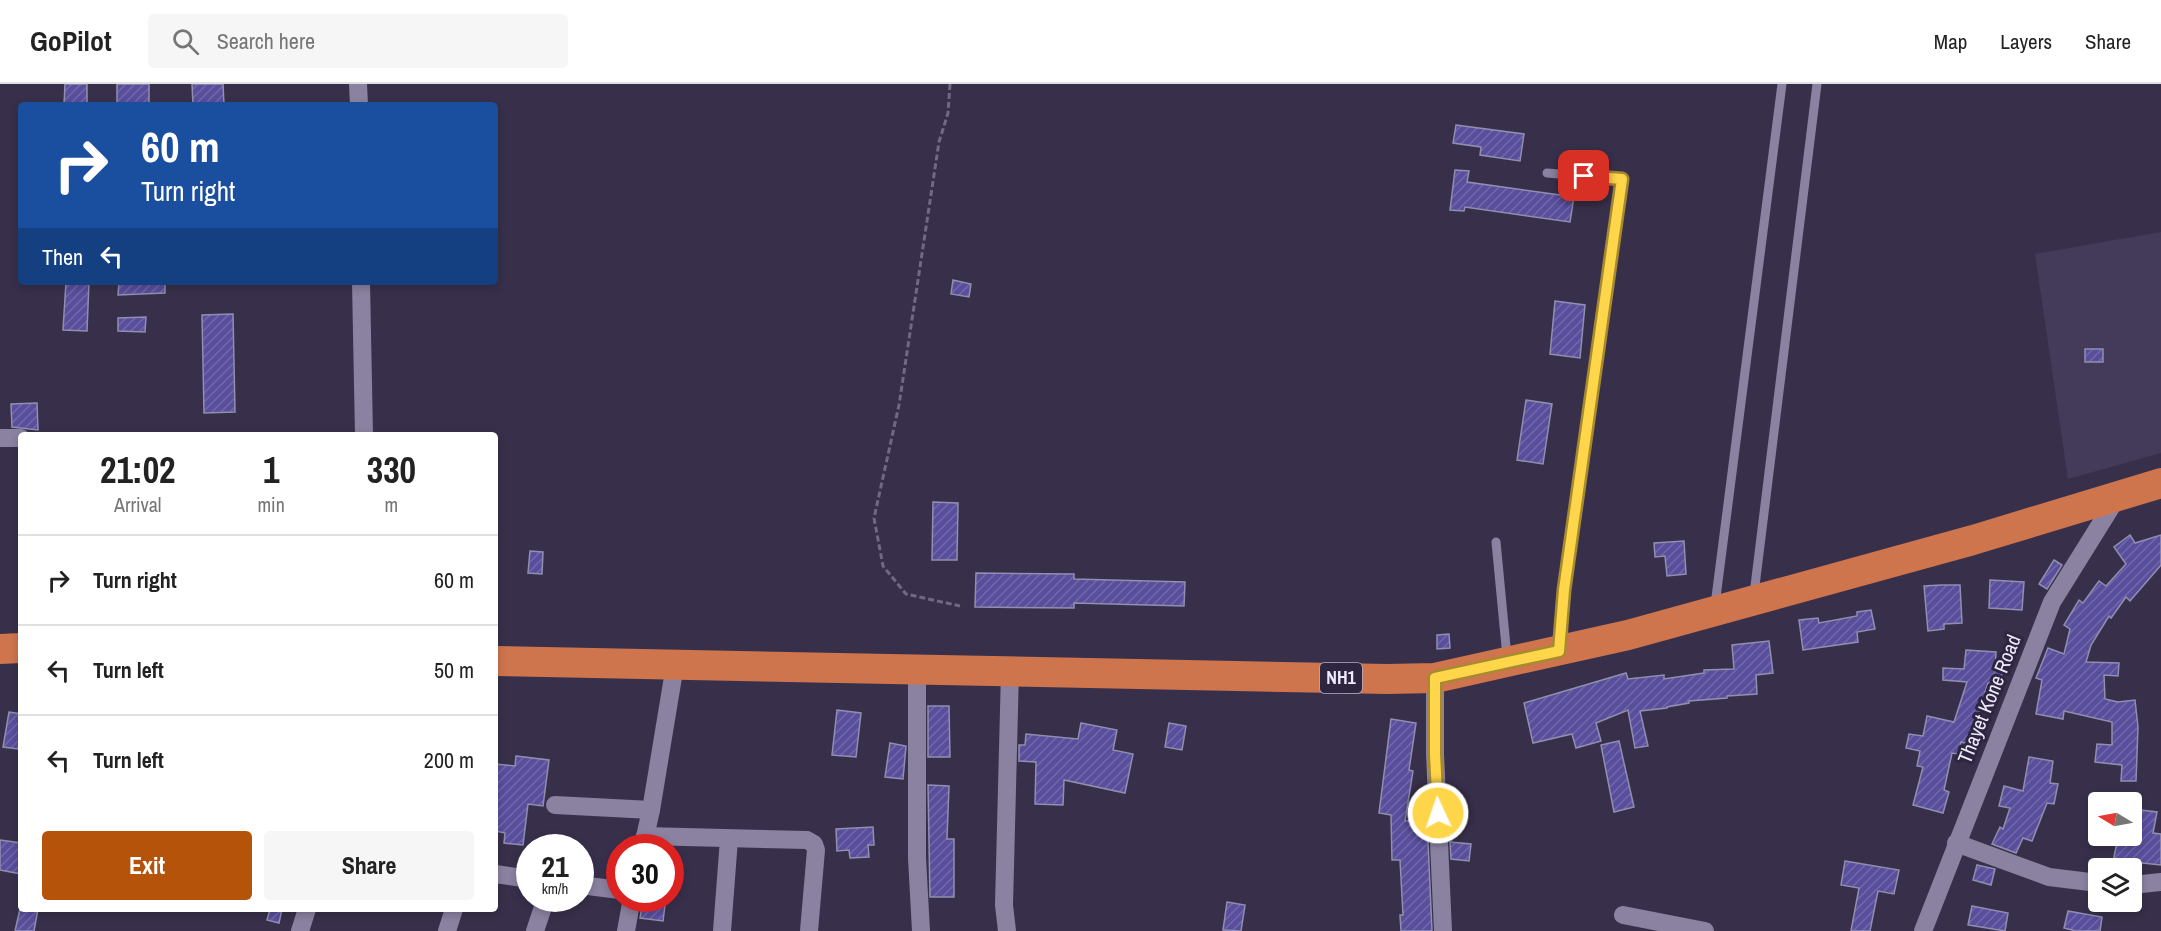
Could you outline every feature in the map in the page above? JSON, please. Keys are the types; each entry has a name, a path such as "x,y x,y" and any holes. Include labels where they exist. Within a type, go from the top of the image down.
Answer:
{"highway":[{"name":"NH1","path":"498,661 1376,679 1435,678 1559,651 1754,600 1973,540 2161,483"},
{"path":"0,649 18,648"}],"street":[{"path":"358,84 359,102"},
{"path":"361,285 364,432"},
{"path":"0,438 18,438"},
{"name":"Thayet Kone Road","path":"1923,931 2052,602 2119,495"},
{"path":"646,834 675,665"},
{"path":"917,670 916,858 921,931"},
{"path":"1006,931 1004,905 1010,671"},
{"path":"1435,678 1435,754 1443,931"},
{"path":"555,804 651,810"},
{"path":"722,931 729,839"},
{"path":"684,841 799,839 814,844 816,850 809,931"},
{"path":"1956,843 2049,878 2088,881"},
{"path":"498,874 516,877"},
{"path":"2142,884 2161,882"},
{"path":"300,931 306,912"},
{"path":"447,931 453,912"},
{"path":"536,931 542,912"},
{"path":"626,931 629,912"},
{"path":"1623,915 1705,931"}],"lane":[{"path":"1715,610 1782,84"},
{"path":"1754,600 1817,84"},
{"path":"1547,173 1622,179 1564,590 1559,651"},
{"path":"1496,542 1507,662"}],"path":[{"path":"950,84 948,112 939,142 899,405 874,518 883,566 906,594 960,606"}],"shaded area":[{"path":"2161,232 2161,453 2068,479 2035,254"}],"building":[{"path":"65,84 87,84 87,102 64,102"},
{"path":"117,84 149,84 149,102 117,102"},
{"path":"192,84 223,84 224,102 193,102"},
{"path":"1456,125 1524,134 1520,161 1480,155 1481,147 1453,143"},
{"path":"1455,170 1469,171 1467,182 1574,197 1570,222 1465,207 1464,211 1450,210"},
{"path":"953,280 971,284 969,297 951,294"},
{"path":"66,285 89,285 87,331 63,330"},
{"path":"119,285 165,285 165,293 118,295"},
{"path":"1555,301 1585,305 1580,358 1550,354"},
{"path":"233,314 235,412 204,413 202,315"},
{"path":"146,317 145,332 118,331 118,318"},
{"path":"2085,349 2103,349 2103,362 2085,362"},
{"path":"1526,400 1552,404 1543,464 1517,460"},
{"path":"37,403 38,430 12,427 11,404"},
{"path":"933,502 958,503 957,560 932,560"},
{"path":"2130,535 2135,543 2161,535 2161,565 2130,601 2126,597 2111,618 2109,616 2091,645 2086,662 2119,663 2118,676 2104,675 2105,699 2118,702 2135,700 2138,727 2136,781 2121,781 2122,765 2095,762 2097,744 2112,745 2112,722 2064,711 2063,719 2036,714 2042,680 2036,678 2048,648 2064,654 2070,629 2064,625 2079,600 2083,603 2099,581 2106,586 2126,564 2114,547"},
{"path":"1684,541 1686,574 1667,576 1665,556 1655,557 1654,543"},
{"path":"530,551 543,552 542,574 528,573"},
{"path":"2054,560 2062,565 2047,589 2039,584"},
{"path":"976,573 1074,574 1074,579 1185,582 1184,606 1074,603 1074,608 975,607"},
{"path":"1990,580 2024,582 2022,610 1989,608"},
{"path":"1960,585 1962,623 1944,624 1944,629 1928,631 1924,586"},
{"path":"1871,610 1875,629 1857,632 1858,642 1803,650 1799,620 1818,618 1819,623 1857,616 1857,612"},
{"path":"1449,634 1450,648 1437,649 1437,635"},
{"path":"1769,641 1773,673 1756,675 1757,694 1689,701 1689,703 1667,708 1640,711 1648,746 1635,748 1628,710 1596,723 1601,741 1576,748 1572,734 1533,743 1524,703 1626,673 1628,679 1664,675 1664,679 1704,673 1704,670 1734,669 1732,645"},
{"path":"1966,650 1996,652 1995,671 2002,672 2001,684 1988,683 1974,728 1983,730 1979,747 1961,742 1958,754 1952,753 1944,790 1949,792 1943,813 1913,805 1923,767 1917,766 1920,751 1906,748 1909,734 1923,736 1927,716 1954,722 1967,682 1943,680 1943,668 1964,669"},
{"path":"928,706 949,706 950,757 928,757"},
{"path":"837,710 861,713 856,757 832,755"},
{"path":"9,712 18,714 18,749 3,747"},
{"path":"1391,719 1416,723 1409,770 1413,771 1405,821 1427,820 1432,931 1401,931 1400,915 1403,915 1400,860 1392,860 1391,815 1379,813"},
{"path":"1081,723 1117,730 1113,750 1133,754 1125,793 1064,780 1063,805 1035,804 1036,762 1019,761 1019,745 1025,745 1026,734 1078,739"},
{"path":"1169,723 1186,726 1182,750 1165,747"},
{"path":"1619,741 1634,807 1614,812 1601,745"},
{"path":"890,743 906,746 903,779 885,777"},
{"path":"516,756 549,760 543,806 528,804 524,834 516,834 516,844 504,843 505,833 498,832 498,764 515,766"},
{"path":"2029,757 2053,761 2050,783 2058,784 2054,804 2047,803 2032,841 2023,838 2016,853 1992,844 2000,827 2003,829 2010,808 1999,806 2004,786 2023,791"},
{"path":"928,785 949,786 947,839 954,839 954,897 930,897"},
{"path":"2142,810 2157,812 2153,833 2161,834 2161,865 2142,863 2142,858 2114,858 2116,846 2142,846"},
{"path":"873,827 874,845 868,845 869,857 850,858 849,850 837,851 836,829"},
{"path":"0,840 18,843 18,873 0,870"},
{"path":"1450,842 1471,844 1469,861 1451,859"},
{"path":"1845,861 1899,870 1894,894 1878,891 1870,931 1851,931 1859,888 1841,885"},
{"path":"1977,865 1995,869 1991,885 1973,880"},
{"path":"1227,902 1245,905 1241,931 1223,930"},
{"path":"1972,906 2008,913 2005,931 1968,925"},
{"path":"2068,911 2102,917 2100,931 2076,931 2064,928"},
{"path":"19,912 37,912 34,931 15,931"},
{"path":"269,912 281,912 279,923 267,920"},
{"path":"641,912 664,912 663,921 640,918"}],"route":[{"path":"1438,813 1435,678 1559,651 1564,590 1622,179 1584,176"}]}
